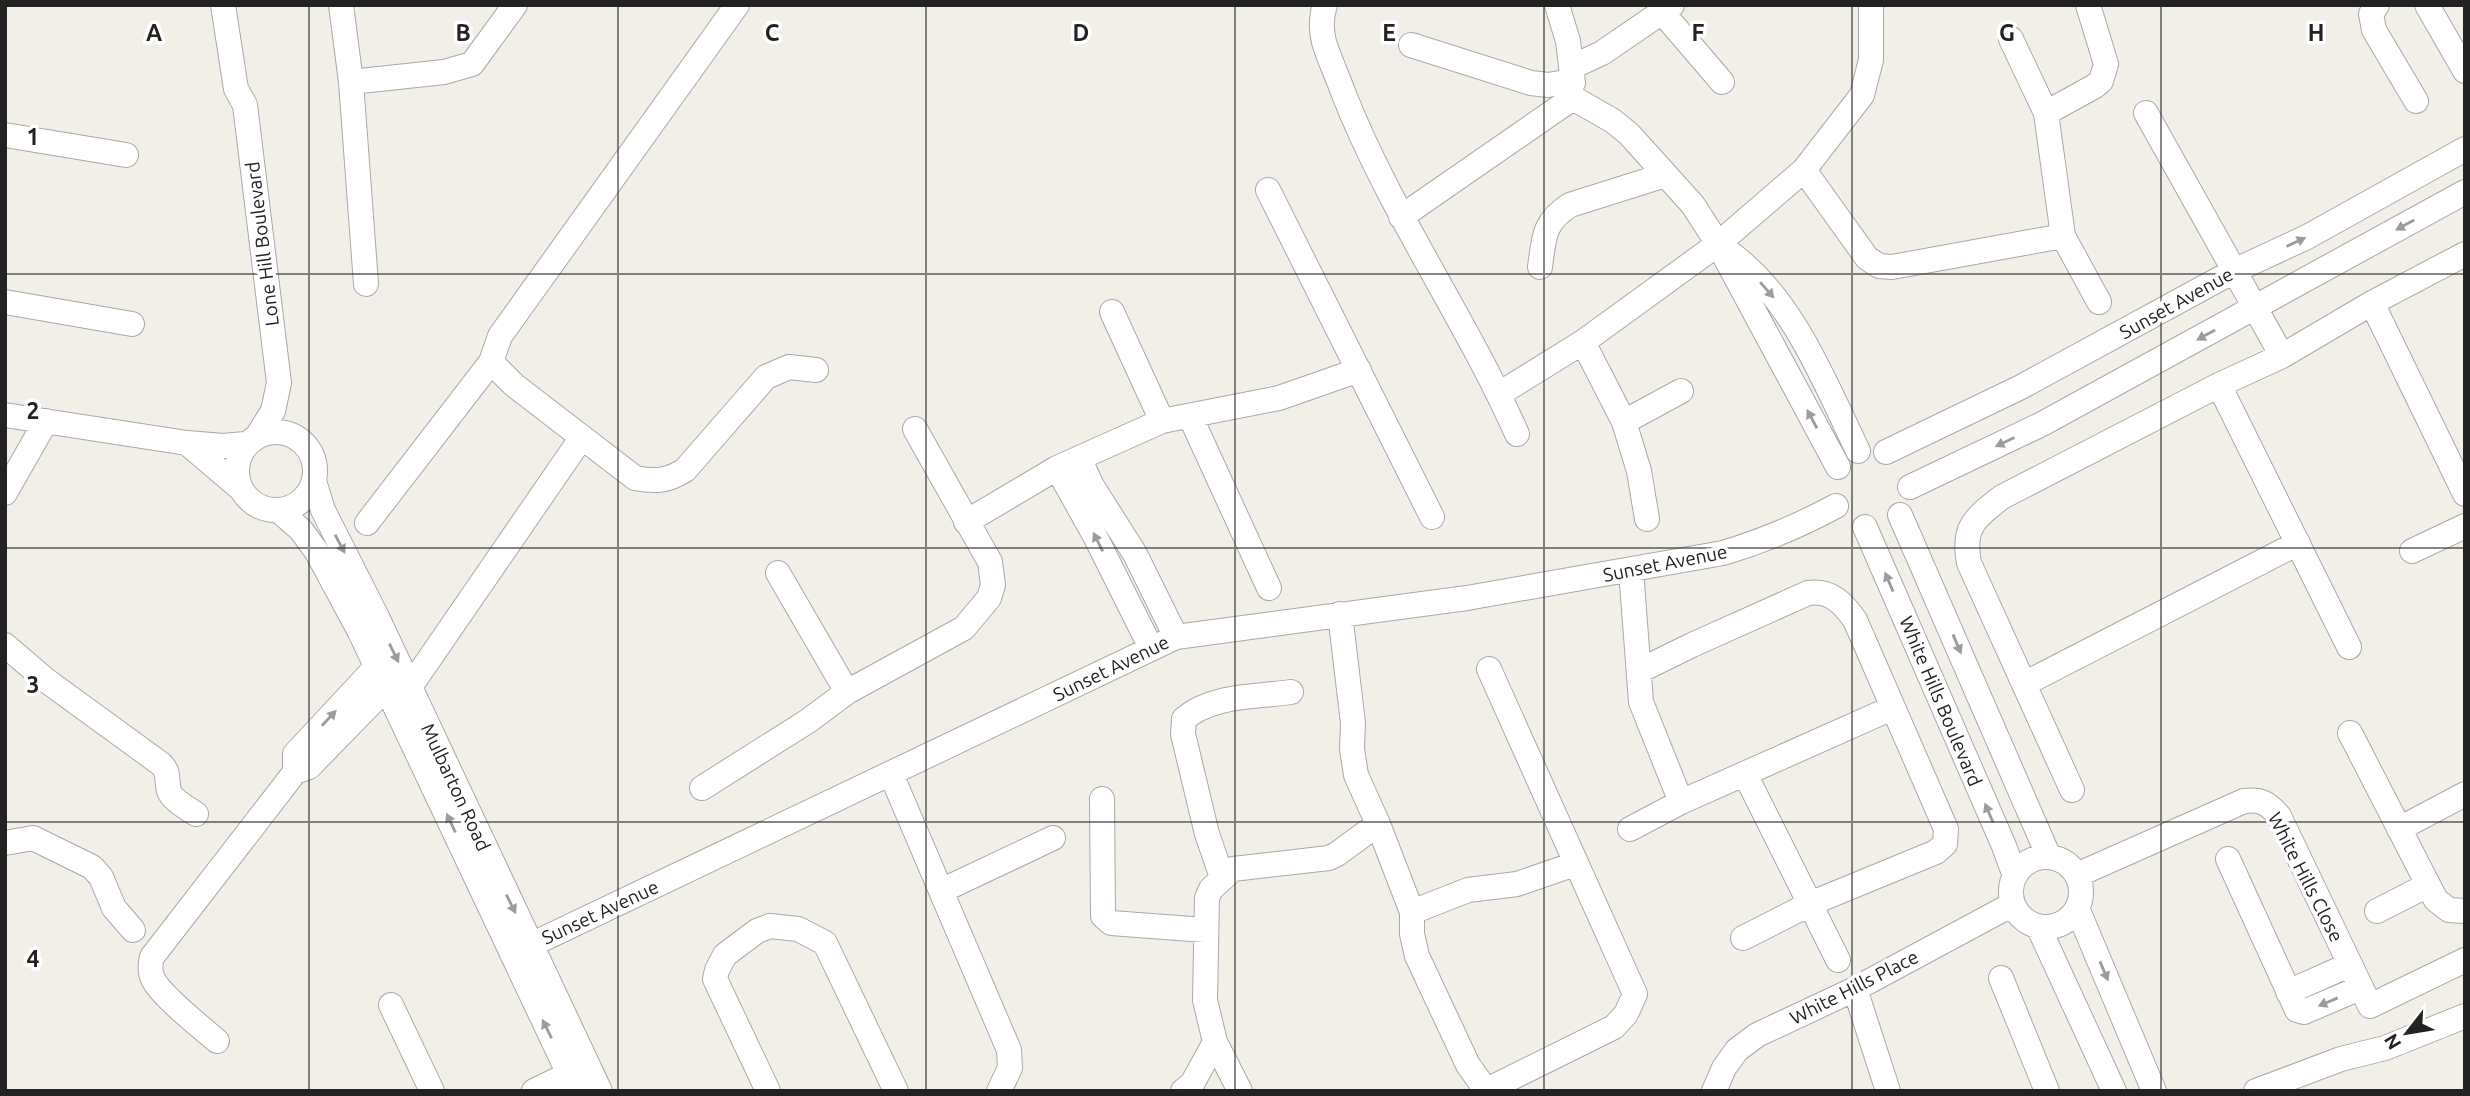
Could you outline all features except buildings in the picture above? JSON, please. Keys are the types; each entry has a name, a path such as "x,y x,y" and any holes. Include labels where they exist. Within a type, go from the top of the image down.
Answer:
{"street":[{"name":"Lone Hill Boulevard","path":"223,5 236,89 245,105 279,383 302,440"},
{"name":"Lone Hill Boulevard","path":"240,5 250,90 245,105"},
{"path":"341,5 351,82 366,284"},
{"path":"351,82 444,72 472,64 515,5"},
{"path":"367,523 491,362 500,336 737,5"},
{"path":"1325,5 1322,23 1324,40 1356,125 1401,218 1499,394 1517,434"},
{"path":"1557,5 1568,41 1572,82 1629,134 1693,205 1718,244 1838,467"},
{"path":"1499,394 1583,342 1718,244 1804,170 1862,95 1871,60 1871,5"},
{"path":"2046,113 2095,86 2104,73 2106,64 2088,5"},
{"path":"2378,5 2371,14 2374,30 2416,102"},
{"path":"2427,5 2465,71"},
{"path":"1401,218 1572,82 1602,53 1667,8 1722,82"},
{"path":"2011,39 2046,113 2063,236 2099,302"},
{"path":"1411,45 1531,83 1548,85 1572,82"},
{"path":"2146,113 2282,356"},
{"path":"5,135 126,155"},
{"name":"Sunset Avenue","path":"1886,452 2021,387 2234,271 2307,237 2465,149"},
{"path":"1804,170 1867,258 1879,266 1892,267 2063,236"},
{"path":"1540,267 1545,231 1557,213 1570,205 1665,175"},
{"path":"1268,190 1432,517"},
{"path":"1910,487 2042,424 2465,192"},
{"path":"1718,244 1744,263 1780,306 1812,358 1858,452"},
{"path":"2072,790 1969,563 1966,539 1978,515 2002,497 2219,385 2282,356 2372,303 2465,254"},
{"path":"5,302 132,324"},
{"path":"2372,303 2465,494"},
{"path":"1112,312 1161,421"},
{"path":"1583,342 1624,422 1639,471 1647,519"},
{"path":"491,362 514,384 635,478 649,481 674,477 685,470 766,377 789,367 816,370"},
{"path":"966,522 1068,463 1161,421 1279,398 1359,370"},
{"name":"Lone Hill Boulevard","path":"252,439 273,411 279,383"},
{"path":"2219,385 2349,647"},
{"path":"1624,422 1681,391"},
{"path":"5,415 187,443 223,446 273,431 288,433 302,440"},
{"path":"1191,416 1269,588"},
{"path":"5,493 46,421"},
{"path":"702,788 808,721 847,692 964,628 989,598 993,585 990,562 915,429"},
{"path":"217,1041 153,979 150,964 152,957 295,772 309,768 392,684 582,438"},
{"path":"240,488 236,473 238,457 252,439"},
{"name":"Mulbarton Road","path":"302,440 311,452 315,467 314,481 323,510 392,684"},
{"name":"Mulbarton Road","path":"187,443 240,488 249,500 263,508 278,510 301,530 317,552 392,684 522,950 600,1091"},
{"path":"1858,452 1886,452 1903,466 1910,487 1909,497 1900,514 1884,526 1865,527 1848,521 1836,506 1832,486 1838,467 1858,452"},
{"path":"1068,463 1092,485 1135,554 1176,637"},
{"path":"1068,463 1095,536 1151,648"},
{"path":"278,510 294,506 306,496 314,481"},
{"name":"Sunset Avenue","path":"522,950 1176,637 1467,598 1723,553 1801,525 1836,506"},
{"name":"White Hills Boulevard","path":"1900,514 2049,857"},
{"path":"2412,551 2465,526"},
{"name":"White Hills Boulevard","path":"1865,527 2015,876"},
{"path":"2024,684 2298,543"},
{"path":"1631,570 1642,702 1681,802"},
{"path":"778,573 847,692"},
{"path":"1639,671 1808,593 1817,592 1832,596 1843,603 1855,620 1946,828 1945,844 1936,852 1812,903 1743,938"},
{"path":"1340,614 1353,723 1356,775 1412,912 1412,934 1417,956 1468,1065 1485,1091 1614,1027 1631,1006 1635,994 1489,669"},
{"path":"5,645 47,681 161,764 169,776 169,792 196,814"},
{"path":"1222,877 1207,834 1183,734 1184,719 1193,711 1213,703 1291,692"},
{"path":"1630,829 1681,802 1892,708"},
{"path":"2350,733 2442,907 2455,912 2465,911"},
{"path":"891,774 1009,1050 1010,1068 999,1091"},
{"path":"1745,774 1812,903 1838,960"},
{"path":"2399,829 2465,794"},
{"path":"1102,799 1103,916 1106,920 1111,923 1205,930"},
{"name":"White Hills Close","path":"2077,875 2244,801 2258,799 2269,804 2279,816 2360,988"},
{"path":"1188,1088 1238,1088 1216,1042 1204,992 1207,898 1211,889 1233,869 1329,858 1378,824"},
{"path":"5,843 33,838 92,867 101,877 114,908 133,930"},
{"path":"941,891 1053,838"},
{"path":"2049,857 2060,859 2070,866 2081,886 2081,897 2070,918 2050,927 2028,922 2019,914 2013,904 2011,892 2015,876 2026,862 2049,857"},
{"path":"2228,859 2300,1013 2360,988 2370,1006 2465,960"},
{"path":"1412,912 1468,890 1517,884 1575,864"},
{"path":"2377,911 2428,885"},
{"name":"White Hills Place","path":"1714,1091 1724,1068 1737,1051 1757,1035 1855,989 2013,904"},
{"path":"2077,908 2154,1091"},
{"path":"768,1091 715,979 725,955 757,931 770,926 798,929 825,943 896,1091"},
{"path":"2038,926 2115,1091"},
{"name":"Mulbarton Road","path":"522,950 573,1083"},
{"path":"2288,992 2349,965"},
{"path":"2001,978 2047,1091"},
{"path":"1855,989 1888,1091"},
{"path":"391,1005 432,1091"},
{"path":"2256,1091 2341,1059 2385,1048 2465,1016"},
{"path":"1188,1088 1216,1042"},
{"path":"534,1091 573,1083"}]}
